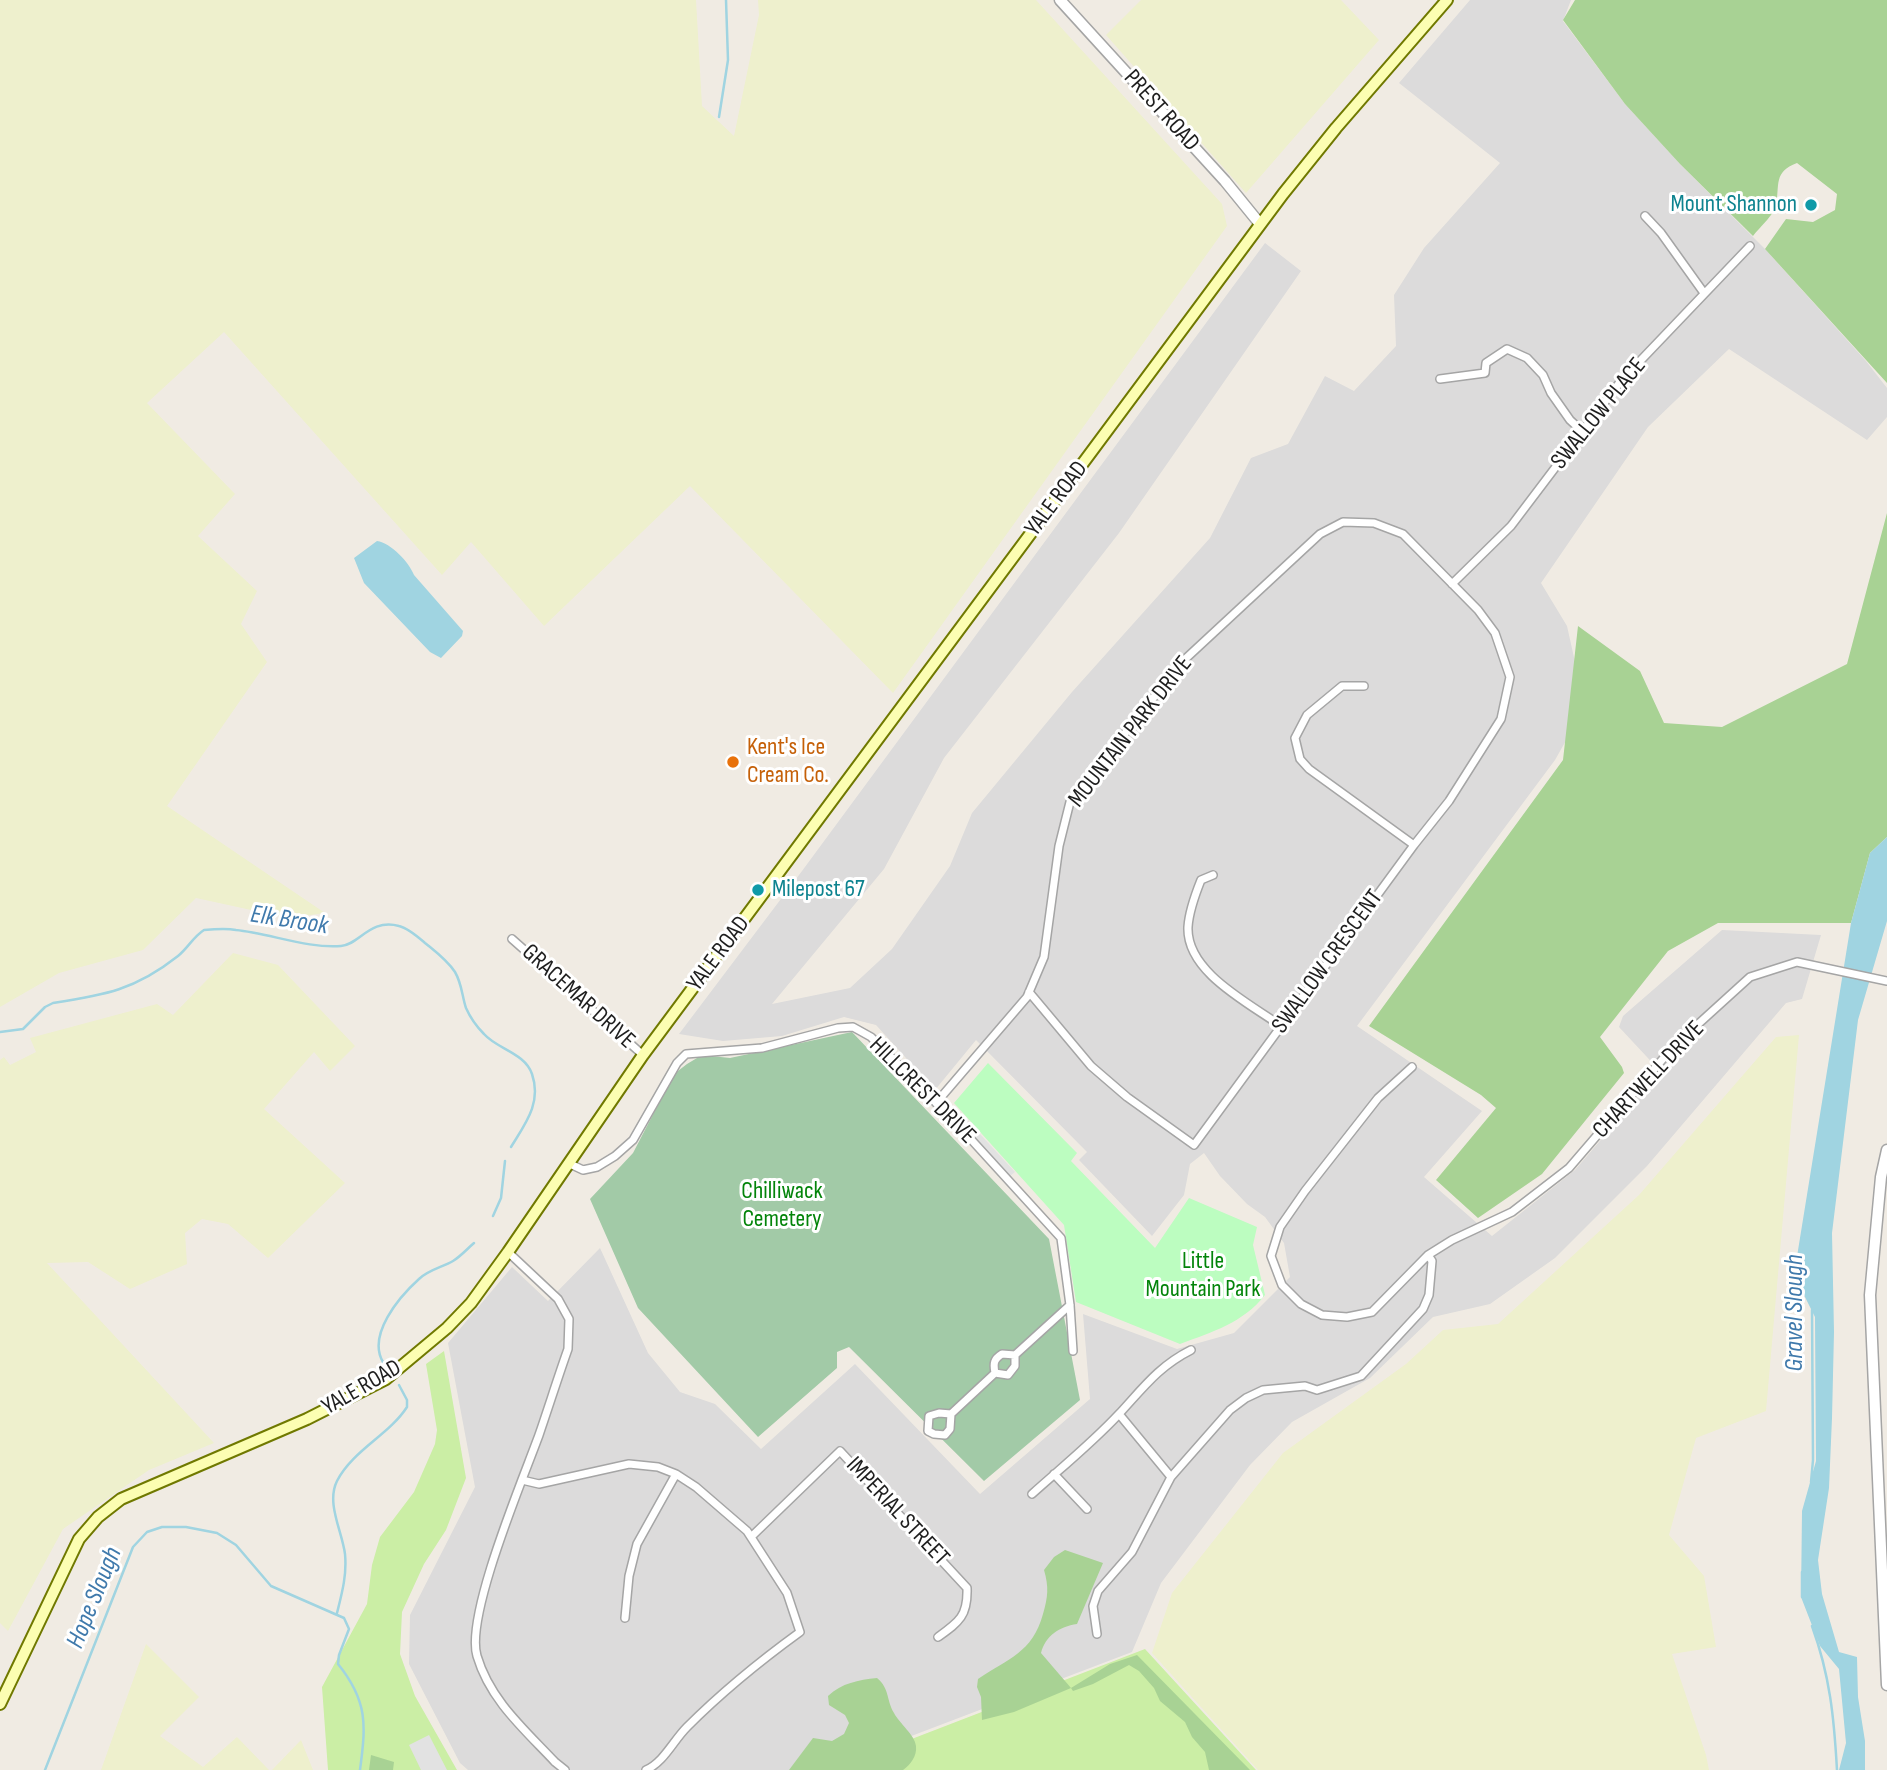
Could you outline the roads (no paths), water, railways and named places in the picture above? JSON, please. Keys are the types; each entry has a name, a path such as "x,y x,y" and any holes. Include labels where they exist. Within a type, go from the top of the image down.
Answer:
{"main road":[{"name":"YALE ROAD","path":"0,1704 79,1539 98,1517 121,1499 307,1419 386,1380 447,1328 471,1303 643,1055 1308,161 1447,0"}],"street":[{"name":"PREST ROAD","path":"1060,0 1261,224"},
{"path":"1645,216 1661,233 1704,293"},
{"name":"SWALLOW PLACE","path":"1452,584 1503,536 1620,382 1750,246"},
{"path":"1440,379 1485,373 1486,363 1507,349 1527,358 1543,374 1551,393 1570,420 1583,432"},
{"name":"MOUNTAIN PARK DRIVE","path":"936,1103 1029,992 1044,957 1059,846 1070,802 1182,662 1320,534 1343,523 1374,523 1403,534 1452,584"},
{"name":"SWALLOW CRESCENT","path":"1029,992 1054,1018 1091,1066 1127,1097 1194,1145 1449,801 1502,719 1510,677 1495,633 1478,610 1452,584"},
{"path":"1364,686 1342,686 1307,715 1295,738 1300,759 1309,769 1414,845"},
{"path":"1213,875 1201,880 1194,899 1188,929 1194,953 1211,977 1281,1026"},
{"name":"GRACEMAR DRIVE","path":"512,939 643,1055"},
{"name":"CHARTWELL DRIVE","path":"1412,1068 1378,1098 1280,1227 1271,1256 1282,1285 1301,1304 1322,1315 1347,1317 1372,1312 1428,1255 1452,1240 1512,1212 1569,1168 1674,1046 1750,976 1797,962 1887,981"},
{"name":"HILLCREST DRIVE","path":"568,1163 583,1170 597,1167 633,1140 677,1063 686,1054 762,1048 838,1028 853,1027 871,1037 1061,1238 1073,1351"},
{"path":"1887,1150 1881,1177 1870,1295 1887,1685"},
{"path":"508,1252 558,1299 569,1319 568,1349 479,1612 475,1652 485,1681 499,1703 565,1770"},
{"path":"1097,1634 1093,1606 1098,1591 1132,1552 1171,1477 1230,1410 1246,1398 1263,1390 1305,1386 1317,1390 1362,1376 1423,1309 1429,1295 1432,1261 1428,1255"},
{"path":"995,1373 1008,1375 1015,1366 1016,1356 1070,1305"},
{"path":"1032,1494 1119,1414 1170,1360 1191,1350"},
{"path":"995,1373 993,1365 996,1358 1002,1354 1016,1356"},
{"path":"950,1414 995,1373"},
{"path":"1119,1414 1171,1477"},
{"name":"IMPERIAL STREET","path":"751,1536 841,1451 967,1588 968,1606 958,1622 937,1637"},
{"path":"522,1480 539,1484 629,1464 658,1467 676,1474 696,1487 751,1536 788,1593 800,1632 750,1669 685,1729 656,1766 646,1770"},
{"path":"625,1618 629,1576 637,1544 676,1474"},
{"path":"1054,1474 1087,1509"}],"water":[{"path":"377,541 388,545 399,554 463,631 462,636 441,658 430,652 364,583 354,558"},
{"path":"1887,837 1887,921 1858,1020 1832,1233 1832,1418 1829,1488 1818,1560 1822,1594 1839,1652 1857,1657 1858,1697 1865,1741 1865,1770 1839,1770 1846,1743 1839,1669 1820,1646 1801,1597 1802,1511 1816,1461 1815,1317 1794,1275 1851,923 1870,853"}],"waterway":[{"path":"719,117 728,60 726,0"},
{"name":"Elk Brook","path":"0,1032 23,1029 45,1007 53,1003 104,994 148,977 178,956 204,930 232,929 302,943 341,946 380,926 399,926 416,936 448,964 457,976 466,1008 476,1025 490,1039 523,1061 532,1074 535,1085 533,1104 511,1147"},
{"name":"Elk Brook","path":"493,1216 501,1198 505,1161"},
{"name":"Elk Brook","path":"383,1362 379,1340 395,1306 423,1276 453,1261 474,1243"},
{"name":"Gravel Slough","path":"1811,1482 1812,1310"},
{"name":"Elk Brook","path":"337,1613 344,1584 345,1554 334,1508 334,1490 352,1460 391,1426 407,1407 407,1400 399,1385"},
{"name":"Hope Slough","path":"45,1770 133,1547 147,1532 162,1527 186,1527 217,1533 236,1545 271,1586 344,1618 349,1629 338,1664 355,1690 363,1714 360,1770"},
{"name":"Gravel Slough","path":"1802,1572 1802,1597"},
{"name":"Gravel Slough","path":"1812,1626 1830,1697 1837,1770"}],"place":[{"name":"Mount Shannon","path":"1811,205"},
{"name":"Kent's Ice Cream Co.","path":"733,762"},
{"name":"Milepost 67","path":"758,890"}],"park label":[{"name":"Chilliwack Cemetery","path":"782,1206"},
{"name":"Little Mountain Park","path":"1203,1276"}]}
